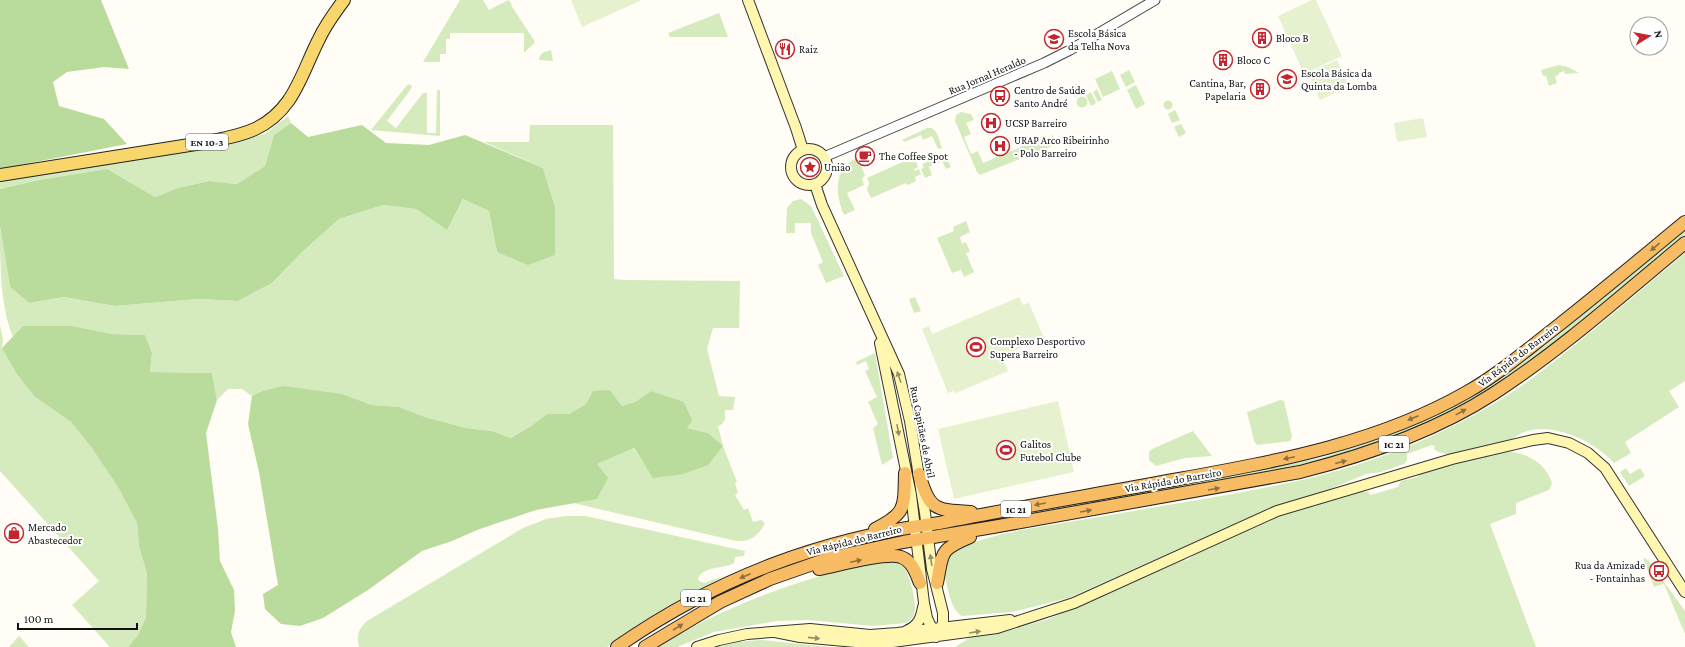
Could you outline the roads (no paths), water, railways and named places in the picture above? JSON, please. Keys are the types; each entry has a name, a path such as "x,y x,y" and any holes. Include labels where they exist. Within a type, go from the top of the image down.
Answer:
{"highway":[{"name":"Via Rápida do Barreiro","path":"618,647 650,624 701,595 781,561 856,538 1262,464 1321,451 1383,431 1446,403 1499,372 1599,294 1685,222"},
{"name":"Via Rápida do Barreiro","path":"645,647 701,612 785,574 830,558 874,547 1300,472 1348,460 1395,443 1444,422 1492,395 1563,344 1685,243"},
{"path":"856,538 890,521 899,513 904,499 905,473"},
{"path":"919,474 928,498 936,507 950,512 990,513"},
{"path":"936,584 944,554 948,547 992,527"},
{"path":"751,589 818,570 865,560 895,556 901,556 910,562 920,583"}],"main road":[{"name":"EN 10-3","path":"0,175 202,143 255,129 276,117 294,95 319,38 344,0"},
{"path":"748,0 803,150"},
{"path":"807,149 817,151 824,157 826,171 822,179 815,184 797,180 791,166 794,156 807,149"},
{"name":"Rua Capitães de Abril","path":"815,184 822,205 898,374 910,421 919,474 921,526"},
{"name":"Rua Capitães de Abril","path":"875,324 898,429 905,473 921,526"},
{"path":"697,647 719,640 747,634 810,629 870,635 997,628 1074,603 1277,511 1452,459 1502,446 1548,438 1580,447 1605,468 1685,592"},
{"path":"921,526 922,539 920,583 924,603 936,631"},
{"path":"922,539 932,569 944,618 936,631"},
{"path":"897,633 916,625 921,616 924,603"},
{"path":"942,609 953,619 971,623"},
{"path":"776,632 800,637 863,644 890,643 971,623 1024,619"}],"street":[{"name":"Rua Jornal Heraldo","path":"824,157 1044,63 1070,50 1153,1"}],"place":[{"name":"Bloco B","path":"1262,38"},
{"name":"Escola Básica da Telha Nova","path":"1054,39"},
{"name":"Raiz","path":"785,49"},
{"name":"Bloco C","path":"1223,60"},
{"name":"Escola Básica da Quinta da Lomba","path":"1287,79"},
{"name":"Cantina, Bar, Papelaria","path":"1260,89"},
{"name":"Centro de Saúde Santo André","path":"1000,96"},
{"name":"UCSP Barreiro","path":"991,123"},
{"name":"URAP Arco Ribeirinho - Polo Barreiro","path":"1000,146"},
{"name":"The Coffee Spot","path":"865,156"},
{"name":"União","path":"810,167"},
{"name":"Complexo Desportivo Supera Barreiro","path":"976,347"},
{"name":"Galitos Futebol Clube","path":"1006,450"},
{"name":"Mercado Abastecedor","path":"14,533"},
{"name":"Rua da Amizade - Fontainhas","path":"1659,571"}]}
